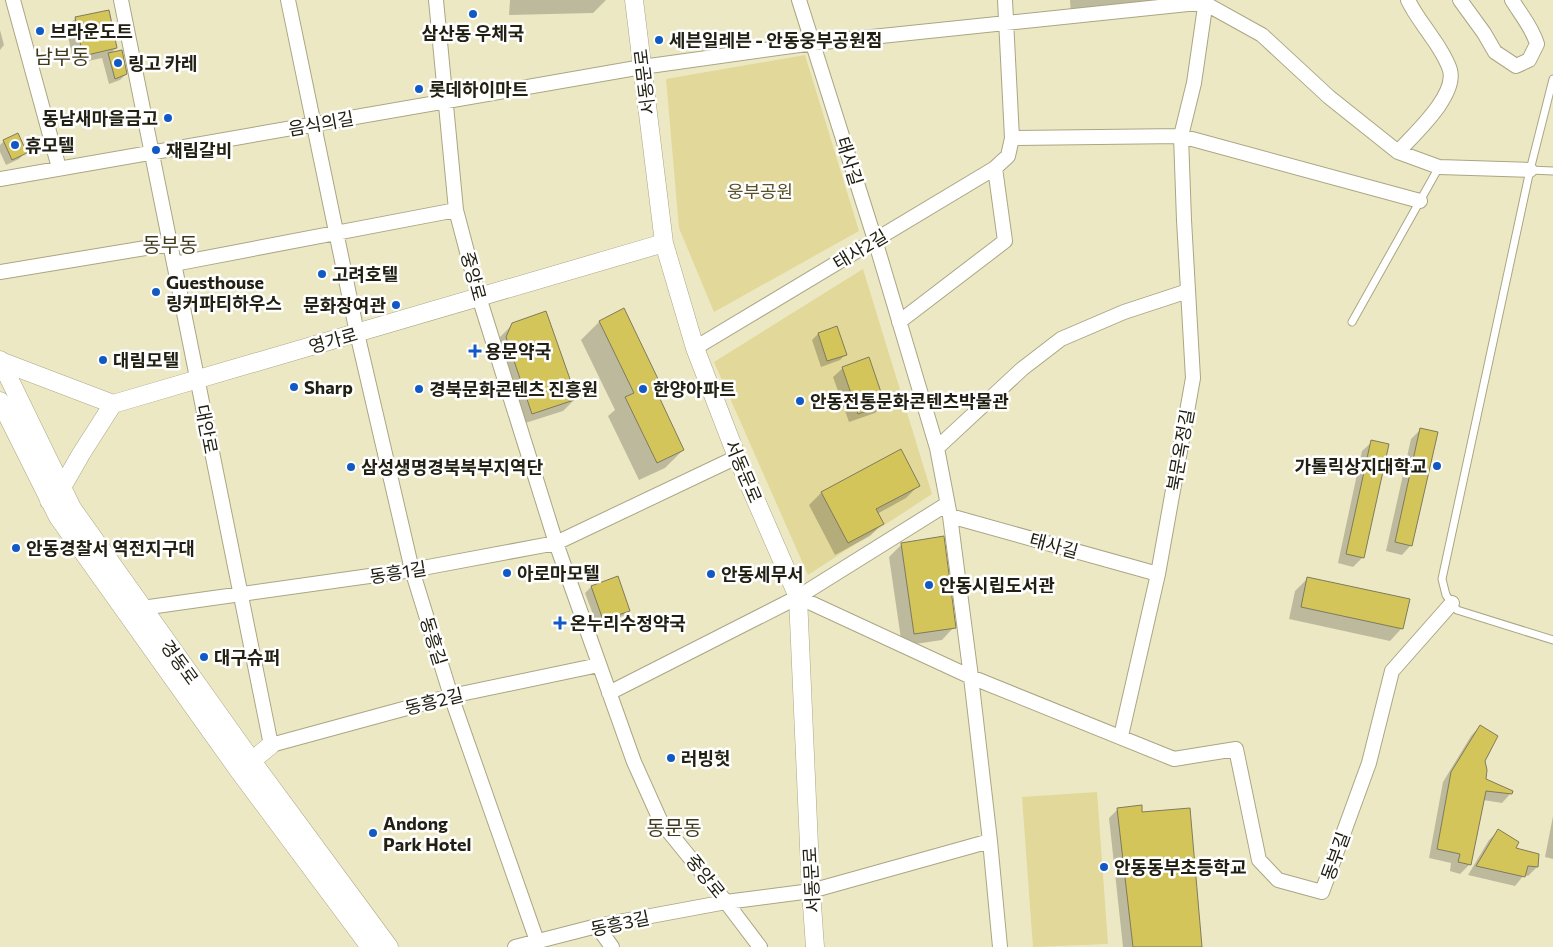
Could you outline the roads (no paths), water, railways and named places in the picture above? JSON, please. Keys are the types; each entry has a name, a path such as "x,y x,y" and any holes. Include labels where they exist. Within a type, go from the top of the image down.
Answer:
{"street":[{"path":"13,0 58,168"},
{"name":"대안로","path":"121,0 271,745"},
{"name":"동흥길","path":"288,0 357,333 412,570 451,696 537,941"},
{"name":"중앙로","path":"436,0 456,210 479,298 556,543 634,762 661,822 760,947"},
{"name":"서동문로","path":"634,0 664,243 695,348 737,457 798,597 815,947"},
{"name":"태사길","path":"799,0 875,240 937,448 949,510 971,677 1000,947"},
{"name":"태사2길","path":"695,348 995,168 1008,156 1012,138 1005,0"},
{"path":"1398,152 1438,107 1449,88 1450,71 1432,36 1412,9 1408,0"},
{"path":"1460,0 1495,52 1516,66 1529,60 1537,44 1533,30 1512,0"},
{"path":"1006,24 1206,2 1262,35 1329,97 1398,152 1439,167 1530,170"},
{"name":"북문옥정길","path":"1121,736 1158,574 1193,378 1180,136 1194,83 1206,2"},
{"name":"음식의길","path":"0,179 642,67 814,43 1006,24"},
{"path":"1012,138 1180,136 1420,202"},
{"path":"899,322 1005,241 995,168"},
{"path":"174,264 456,210"},
{"name":"영가로","path":"114,404 664,243"},
{"path":"0,272 170,244"},
{"path":"937,448 1022,369 1061,338 1124,312 1188,291"},
{"path":"0,360 114,404 55,495"},
{"name":"경동로","path":"0,360 55,495 58,517 245,766 389,947"},
{"name":"경동로","path":"0,401 55,495 72,508 142,608 245,766 370,947"},
{"path":"556,543 737,457"},
{"path":"609,693 798,597 949,510"},
{"name":"태사길","path":"949,510 1158,574"},
{"name":"동흥1길","path":"240,595 412,570 556,543"},
{"path":"142,608 240,595"},
{"path":"798,597 971,677 1121,736"},
{"name":"동부길","path":"1121,736 1174,759 1236,749 1259,860 1278,880 1322,892 1369,763 1392,670 1452,603"},
{"name":"동흥2길","path":"271,745 451,696 599,664"},
{"path":"245,766 271,745"},
{"path":"811,891 990,840"},
{"name":"동흥3길","path":"515,947 597,926 726,902 811,891"},
{"path":"597,926 612,947"}],"lane":[{"path":"1553,79 1530,170 1442,579 1446,595 1457,610 1553,640"},
{"path":"1352,322 1439,167"},
{"path":"1530,170 1553,171"}],"place":[{"name":"삼산동 우체국","path":"473,14"},
{"name":"브라운도트","path":"40,31"},
{"name":"세븐일레븐 - 안동웅부공원점","path":"659,40"},
{"name":"링고 카레","path":"118,63"},
{"name":"롯데하이마트","path":"419,89"},
{"name":"동남새마을금고","path":"168,118"},
{"name":"휴모텔","path":"15,145"},
{"name":"재림갈비","path":"156,150"},
{"name":"고려호텔","path":"322,274"},
{"name":"Guesthouse 링커파티하우스","path":"156,292"},
{"name":"문화장여관","path":"396,305"},
{"name":"용문약국","path":"475,351"},
{"name":"대림모텔","path":"103,360"},
{"name":"Sharp","path":"294,387"},
{"name":"경북문화콘텐츠 진흥원","path":"419,389"},
{"name":"한양아파트","path":"643,389"},
{"name":"안동전통문화콘텐츠박물관","path":"800,401"},
{"name":"가톨릭상지대학교","path":"1437,466"},
{"name":"삼성생명경북북부지역단","path":"351,467"},
{"name":"안동경찰서 역전지구대","path":"16,548"},
{"name":"아로마모텔","path":"507,573"},
{"name":"안동세무서","path":"711,574"},
{"name":"안동시립도서관","path":"929,585"},
{"name":"온누리수정약국","path":"560,623"},
{"name":"대구슈퍼","path":"204,657"},
{"name":"러빙헛","path":"671,758"},
{"name":"Andong Park Hotel","path":"373,833"},
{"name":"안동동부초등학교","path":"1104,867"}],"district":[{"name":"남부동","path":"62,56"},
{"name":"동부동","path":"170,244"},
{"name":"동문동","path":"674,827"}],"park label":[{"name":"웅부공원","path":"760,191"}]}
